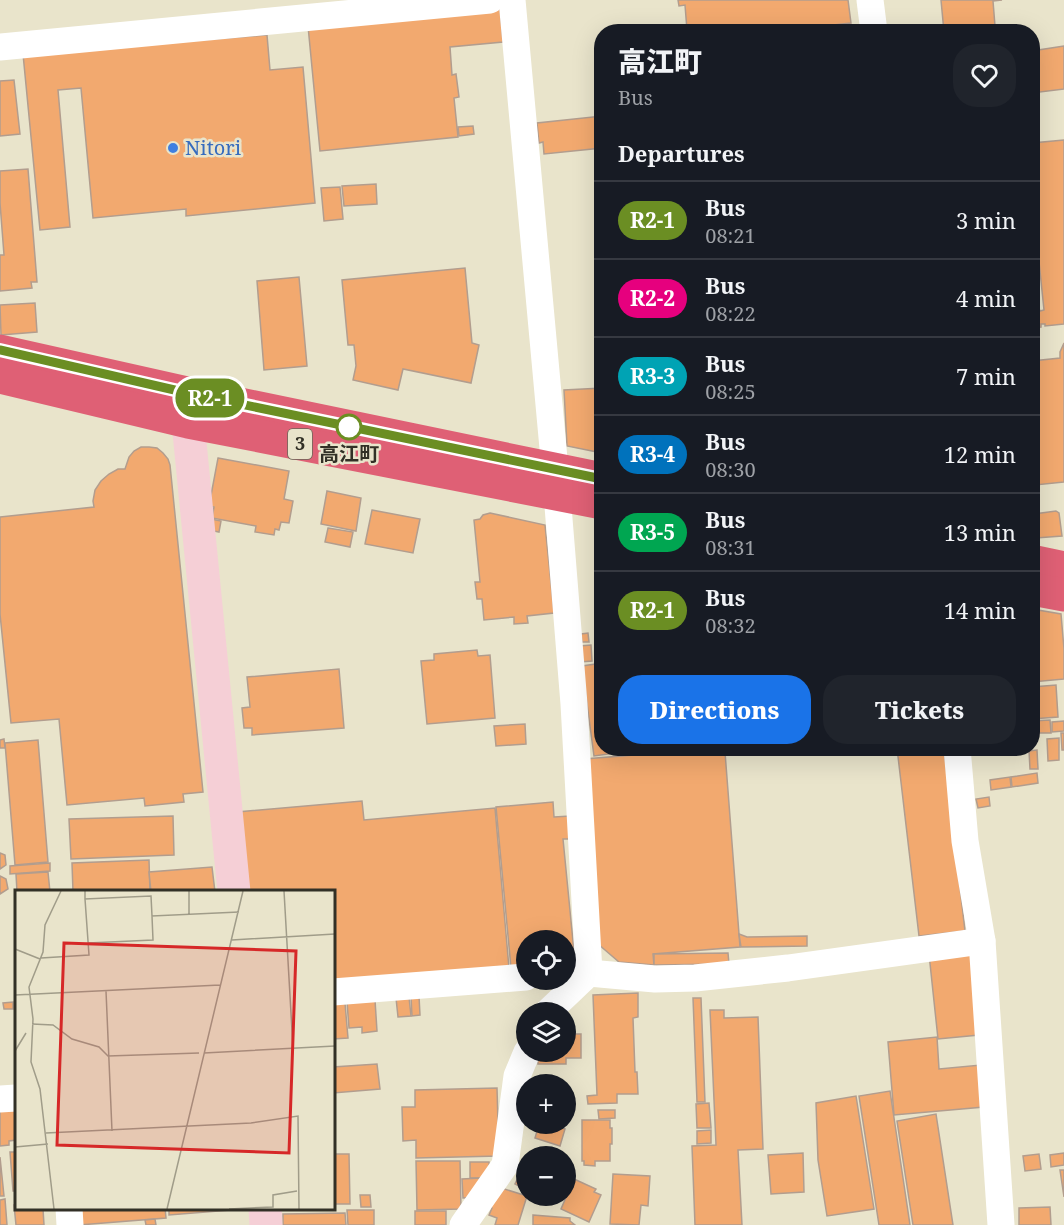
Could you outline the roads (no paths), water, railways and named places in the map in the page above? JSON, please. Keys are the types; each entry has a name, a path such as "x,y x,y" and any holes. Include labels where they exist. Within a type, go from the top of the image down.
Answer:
{"highway":[{"name":"3","path":"0,351 190,408"},
{"name":"3","path":"0,377 190,408 556,482 594,499"},
{"name":"3","path":"556,482 594,480"},
{"path":"1040,563 1064,568"},
{"path":"1040,590 1064,595"}],"street":[{"path":"0,47 490,0"},
{"path":"512,0 574,704 577,974 556,1002"},
{"path":"870,0 873,24"},
{"path":"190,408 234,890"},
{"path":"958,756 965,841 982,941 1001,1225"},
{"path":"577,974 655,979 695,978 788,968 982,941"},
{"path":"334,992 516,978"},
{"path":"463,1225 505,1165 517,1076 523,1062"},
{"path":"0,1099 15,1098"},
{"path":"69,1210 70,1225"},
{"path":"265,1210 266,1225"}],"place":[{"name":"Nitori","path":"173,148"},
{"name":"高江町","path":"349,427"}]}
